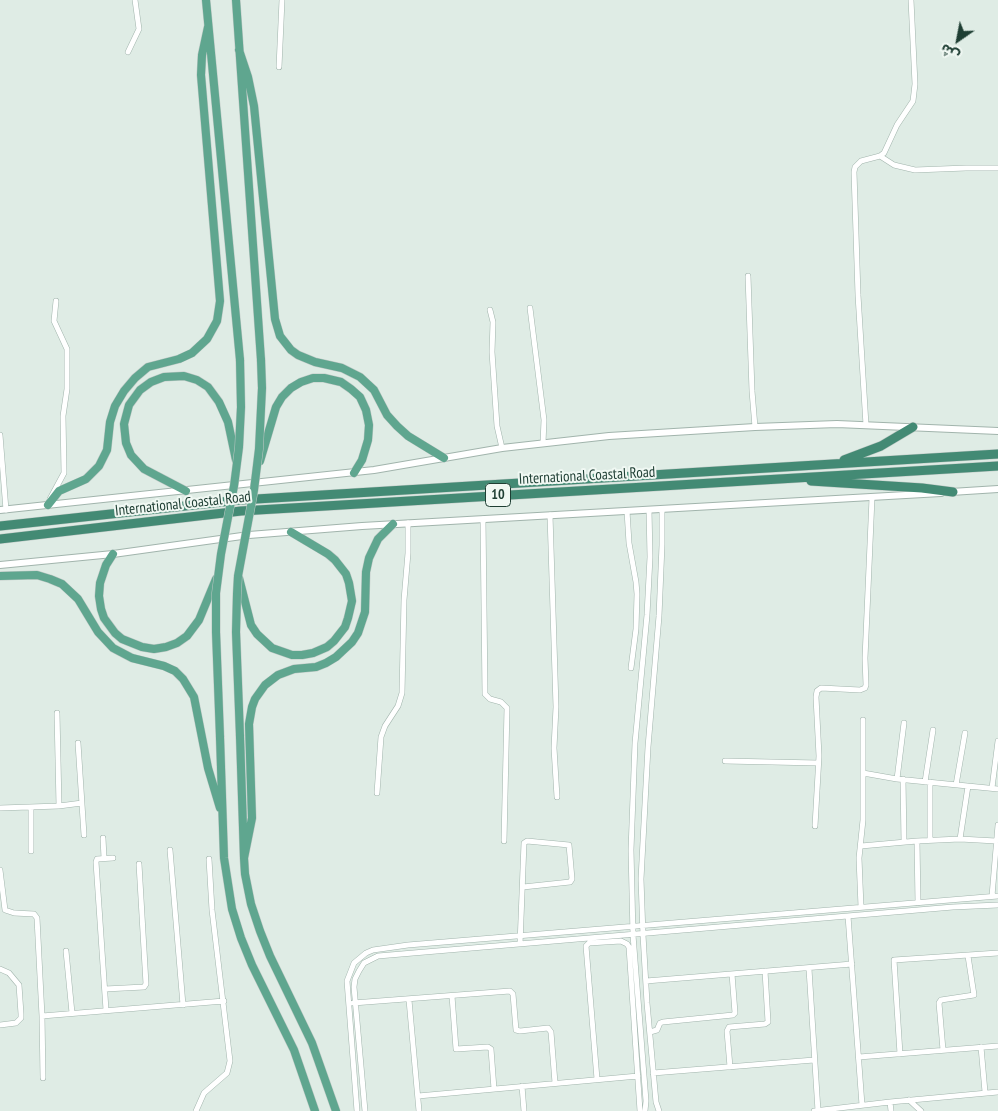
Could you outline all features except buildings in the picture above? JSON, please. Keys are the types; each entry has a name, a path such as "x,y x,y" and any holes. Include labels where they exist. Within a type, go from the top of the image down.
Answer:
{"highway":[{"path":"838,463 881,446 914,427"},
{"name":"International Coastal Road","path":"0,526 240,500 998,454"},
{"name":"International Coastal Road","path":"0,539 241,510 998,466"},
{"path":"788,478 953,492"}],"main road":[{"path":"206,0 240,360 241,407 236,467 218,574 216,622 222,815 226,877 237,924 252,965 294,1050 315,1111"},
{"path":"236,0 262,408 257,470 238,576 236,632 244,858 248,889 260,931 312,1043 336,1111"},
{"path":"48,505 59,491 86,479 99,466 106,450 110,422 116,406 124,391 135,378 148,367 179,359 192,353 207,339 217,321 220,301 201,75 208,27"},
{"path":"238,50 248,77 254,106 275,318 280,336 298,355 315,362 342,368 360,377 374,390 387,415 397,426 408,436 444,458"},
{"path":"186,491 149,473 135,460 128,449 124,436 125,417 132,400 140,390 151,382 164,377 190,378 203,383 213,392 224,412 231,433 236,467"},
{"path":"257,470 279,402 291,388 307,380 324,378 342,382 356,393 363,402 368,417 368,440 362,460 354,472"},
{"path":"244,858 252,818 249,724 255,699 265,686 278,675 294,669 326,663 336,657 352,642 358,633 365,612 366,572 369,558 378,539 393,524"},
{"path":"238,576 251,625 264,642 272,648 287,654 302,655 327,647 345,627 351,610 351,592 346,574 335,560 321,549 291,532"},
{"path":"113,554 101,577 99,590 104,618 122,639 142,648 160,648 172,645 187,636 199,620 218,574"},
{"path":"0,576 37,575 62,584 78,599 98,632 113,648 132,658 164,666 174,671 183,679 194,697 208,768 222,815"}],"street":[{"path":"128,52 139,29 135,0"},
{"path":"279,67 282,0"},
{"path":"866,425 858,295 854,172 855,167 861,161 880,156 888,148 897,125 913,101 915,94 911,0"},
{"path":"880,156 894,165 916,170 998,168"},
{"path":"748,276 755,427"},
{"path":"48,505 64,471 63,416 67,389 67,349 54,320 56,301"},
{"path":"530,308 544,420 543,443"},
{"path":"490,310 493,322 492,352 497,426 502,448"},
{"path":"0,435 3,510 354,472 502,448 609,436 830,424 998,431"},
{"path":"0,565 113,554 249,535 393,524 872,498 998,489"},
{"path":"815,826 818,762 817,692 821,688 860,690 866,685 865,658 872,498"},
{"path":"659,1111 656,1102 653,1073 642,926 642,851 662,558 662,509"},
{"path":"640,1111 632,956 631,850 635,743 644,651 650,557 649,510"},
{"path":"627,511 629,543 636,582 637,610 631,668"},
{"path":"550,515 556,691 554,748 556,797"},
{"path":"483,519 485,694 490,699 502,702 507,708 504,841"},
{"path":"377,793 381,737 385,726 398,706 402,693 408,523"},
{"path":"649,528 662,528"},
{"path":"650,557 662,558"},
{"path":"58,714 59,806"},
{"path":"861,907 859,858 864,773 863,720"},
{"path":"904,724 900,779 904,842"},
{"path":"930,840 928,782 933,730"},
{"path":"956,785 965,733"},
{"path":"864,773 900,779 995,788 998,741"},
{"path":"78,743 84,835"},
{"path":"725,761 818,762"},
{"path":"960,839 968,786"},
{"path":"0,808 59,806 82,803"},
{"path":"31,807 31,850"},
{"path":"357,1111 347,981 354,963 366,953 408,944 995,896 998,825"},
{"path":"102,838 104,858"},
{"path":"861,846 930,840 996,841"},
{"path":"917,841 918,903"},
{"path":"520,944 524,845 526,842 569,845 572,879 570,882 523,887"},
{"path":"170,850 183,1005"},
{"path":"631,850 642,851"},
{"path":"106,1010 96,862 97,859 113,858"},
{"path":"196,1111 204,1092 223,1078 229,1067 230,1055 212,910 209,859"},
{"path":"105,989 144,987 146,984 139,864"},
{"path":"0,870 5,910 14,913 34,914 37,918 43,1078"},
{"path":"364,1111 355,1003 355,979 364,964 378,956 605,939 953,907 998,905"},
{"path":"854,908 851,916 852,964 862,1105"},
{"path":"597,1079 586,948 589,944 605,939 625,942 632,956 646,1101 645,1111"},
{"path":"408,944 408,953"},
{"path":"66,951 72,1013"},
{"path":"900,1054 894,960 998,953"},
{"path":"943,1050 939,1002 941,1000 974,995 968,956"},
{"path":"646,981 852,964"},
{"path":"0,969 9,973 19,985 21,1018 16,1023 0,1025"},
{"path":"809,969 816,1111 998,1092"},
{"path":"730,1067 727,1030 729,1028 765,1024 768,1022 765,971"},
{"path":"650,1032 657,1030 662,1022 733,1015 735,1013 732,974"},
{"path":"348,1004 512,992 516,1030 546,1028 550,1030 555,1083"},
{"path":"452,996 456,1049 488,1047 491,1049 494,1089"},
{"path":"409,1000 419,1111"},
{"path":"42,1016 224,1001"},
{"path":"859,1058 998,1046"},
{"path":"981,1047 985,1092"},
{"path":"653,1073 814,1060"},
{"path":"418,1096 638,1076"},
{"path":"522,1086 524,1111"},
{"path":"909,1100 922,1111"},
{"path":"890,1102 891,1111"}]}
